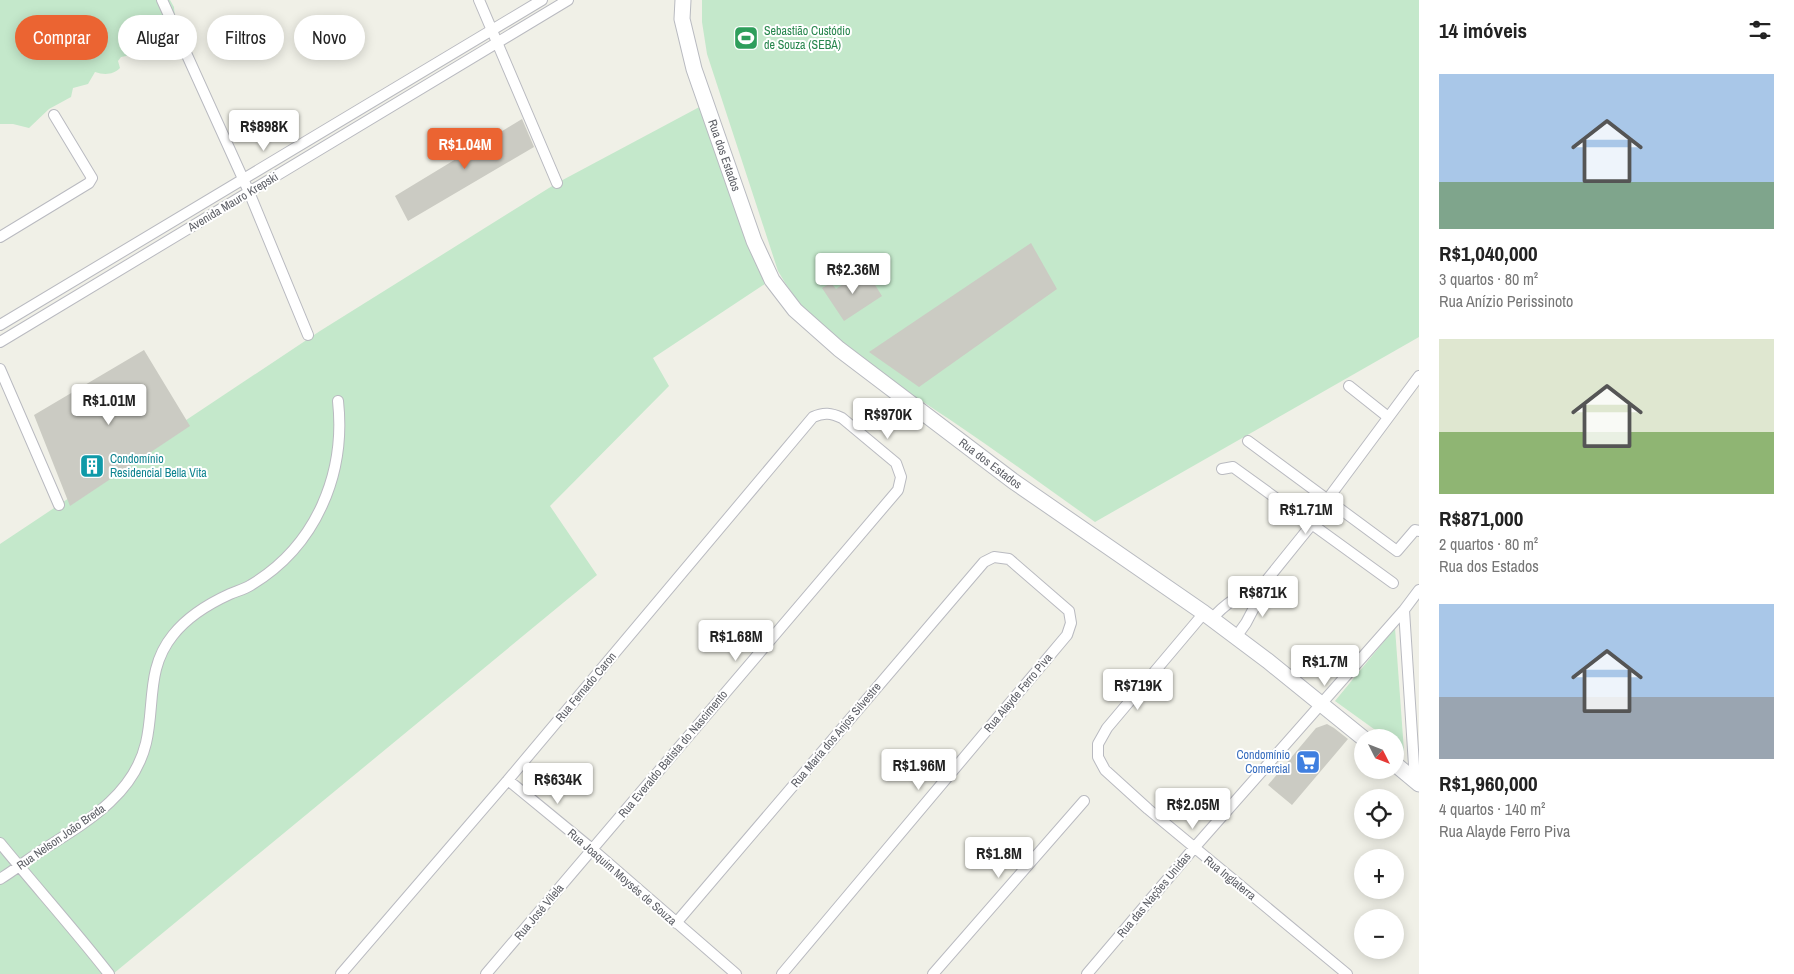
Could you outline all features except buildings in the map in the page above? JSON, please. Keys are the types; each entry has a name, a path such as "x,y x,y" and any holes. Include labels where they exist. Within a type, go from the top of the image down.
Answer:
{"street":[{"path":"162,0 249,192 308,335"},
{"path":"479,0 557,183"},
{"name":"Avenida Mauro Krepski","path":"0,325 542,0"},
{"name":"Avenida Mauro Krepski","path":"0,342 568,0"},
{"name":"Rua dos Estados","path":"683,0 682,20 694,70 743,205 754,241 772,280 796,310 814,329 839,349 1013,481 1208,616 1354,730"},
{"path":"0,237 89,183 92,178 54,115"},
{"path":"0,368 58,504"},
{"path":"1327,500 1419,376"},
{"path":"1349,386 1388,417"},
{"name":"Rua Nelson João Breda","path":"0,879 91,818 118,795 128,783 146,744 157,661 172,636 191,616 204,607 262,578 281,563 299,544 313,523 329,489 339,446 340,419 338,401"},
{"name":"Rua Fernado Caron","path":"341,973 508,780 814,417 822,413 834,414"},
{"name":"Rua Everaldo Batista do Nascimento","path":"592,849 898,490 901,477 896,463 842,418 834,414"},
{"path":"1248,441 1396,551 1415,530 1419,531"},
{"path":"1222,469 1233,467 1393,583"},
{"path":"1236,637 1256,604 1262,586 1312,524"},
{"name":"Rua Maria dos Anjos Silvestre","path":"676,923 984,562 994,557 1002,557"},
{"name":"Rua Alayde Ferro Piva","path":"782,974 1067,635 1071,622 1069,611 1009,559 1002,557"},
{"path":"1208,616 1220,610 1238,596 1262,586"},
{"name":"Rua das Nações Unidas","path":"1087,974 1194,848 1404,610 1419,590"},
{"path":"1404,610 1417,782"},
{"name":"Rua Inglaterra","path":"1208,616 1107,728 1098,744 1098,757 1105,770 1148,810 1347,974"},
{"path":"1404,771 1417,782"},
{"name":"Rua Joaquim Moysés de Souza","path":"508,780 592,849 736,974"},
{"path":"934,974 1084,801"},
{"path":"0,843 109,974"},
{"name":"Rua José Vilela","path":"486,974 592,849"}],"green space":[{"path":"0,0 170,0 174,7 175,15 118,15 118,61 120,68 108,74 95,72 88,84 73,88 71,97 49,109 29,128 13,124 0,124"},
{"path":"702,0 1419,0 1419,337 1095,522 986,444 854,354 832,336 793,295 778,271 707,54 702,22"},
{"path":"705,104 774,278 653,358 669,386 550,506 597,575 113,974 0,974 0,544 320,331 557,183"},
{"path":"1395,628 1402,729 1374,729 1335,701"}],"place":[{"name":"Sebastião Custódio de Souza (SEBÁ)","path":"746,38"},
{"name":"Condomínio Residencial Bella Vita","path":"92,466"},
{"name":"Condomínio Comercial","path":"1308,762"}]}
